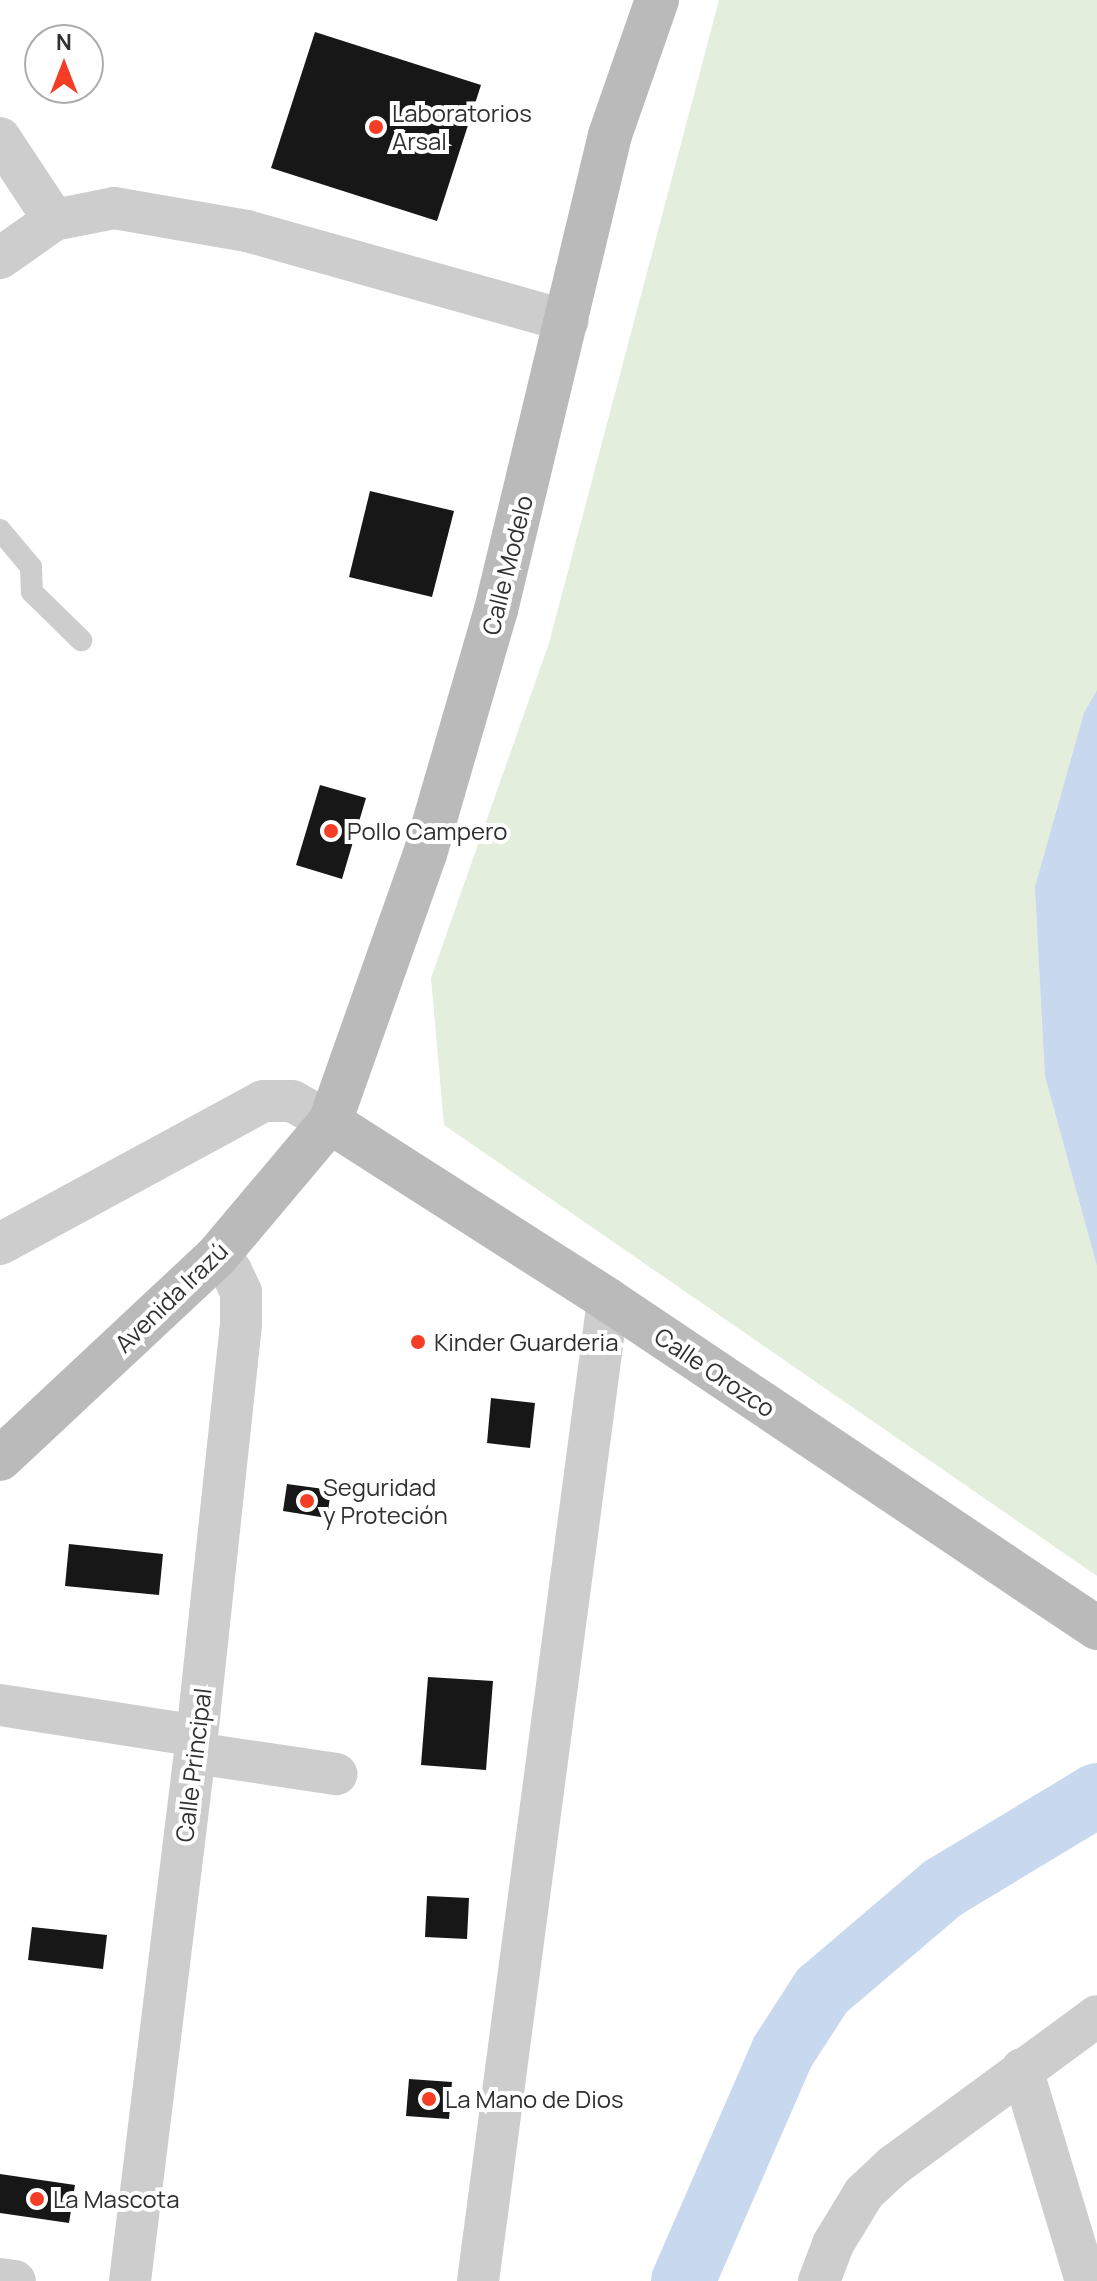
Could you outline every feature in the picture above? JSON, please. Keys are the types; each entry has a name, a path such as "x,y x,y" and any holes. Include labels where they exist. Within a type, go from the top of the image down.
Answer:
{"street":[{"name":"Calle Modelo","path":"330,1122 425,854 496,610 568,321 610,135 657,0"},
{"path":"0,138 54,220"},
{"path":"0,258 54,220 114,208 163,214 247,231 568,321"},
{"path":"0,1244 263,1101 292,1101 330,1122"},
{"name":"Avenida Irazú","path":"0,1459 217,1256 330,1122"},
{"name":"Calle Orozco","path":"330,1122 608,1300 1097,1628"},
{"name":"Calle Principal","path":"130,2281 196,1744 241,1323 241,1292 231,1271 217,1256"},
{"path":"478,2281 608,1300"},
{"path":"0,1705 336,1774"},
{"path":"819,2281 833,2244 864,2193 893,2166 1097,2016"},
{"path":"1022,2069 1086,2281"},
{"path":"0,2279 15,2281"}],"lane":[{"path":"0,530 31,567 32,592 81,640"}],"green space":[{"path":"719,0 1097,0 1097,1576 444,1125 431,978 549,643"}],"water":[{"path":"1097,690 1097,1266 1045,1076 1035,887 1084,713"}],"building":[{"name":"Laboratorios Arsal","path":"315,32 481,85 437,221 271,168"},
{"path":"370,491 454,511 432,597 349,577"},
{"name":"Pollo Campero","path":"320,785 366,798 342,879 296,865"},
{"path":"491,1398 535,1403 530,1448 487,1443"},
{"name":"Seguridad y Proteción","path":"287,1484 331,1490 327,1518 283,1511"},
{"path":"69,1544 163,1554 159,1595 65,1586"},
{"path":"428,1677 493,1681 486,1770 421,1765"},
{"path":"427,1896 469,1898 467,1939 425,1937"},
{"path":"32,1927 107,1935 103,1969 28,1960"},
{"name":"La Mano de Dios","path":"409,2079 452,2082 449,2119 406,2116"},
{"name":"La Mascota","path":"0,2174 75,2185 69,2223 0,2213"}],"waterway":[{"path":"683,2281 782,2053 822,1991 943,1888 1097,1795"}],"place":[{"name":"Laboratorios Arsal","path":"376,127"},
{"name":"Pollo Campero","path":"331,831"},
{"name":"Kinder Guarderia","path":"418,1342"},
{"name":"Seguridad y Proteción","path":"307,1501"},
{"name":"La Mano de Dios","path":"429,2099"},
{"name":"La Mascota","path":"37,2199"}]}
